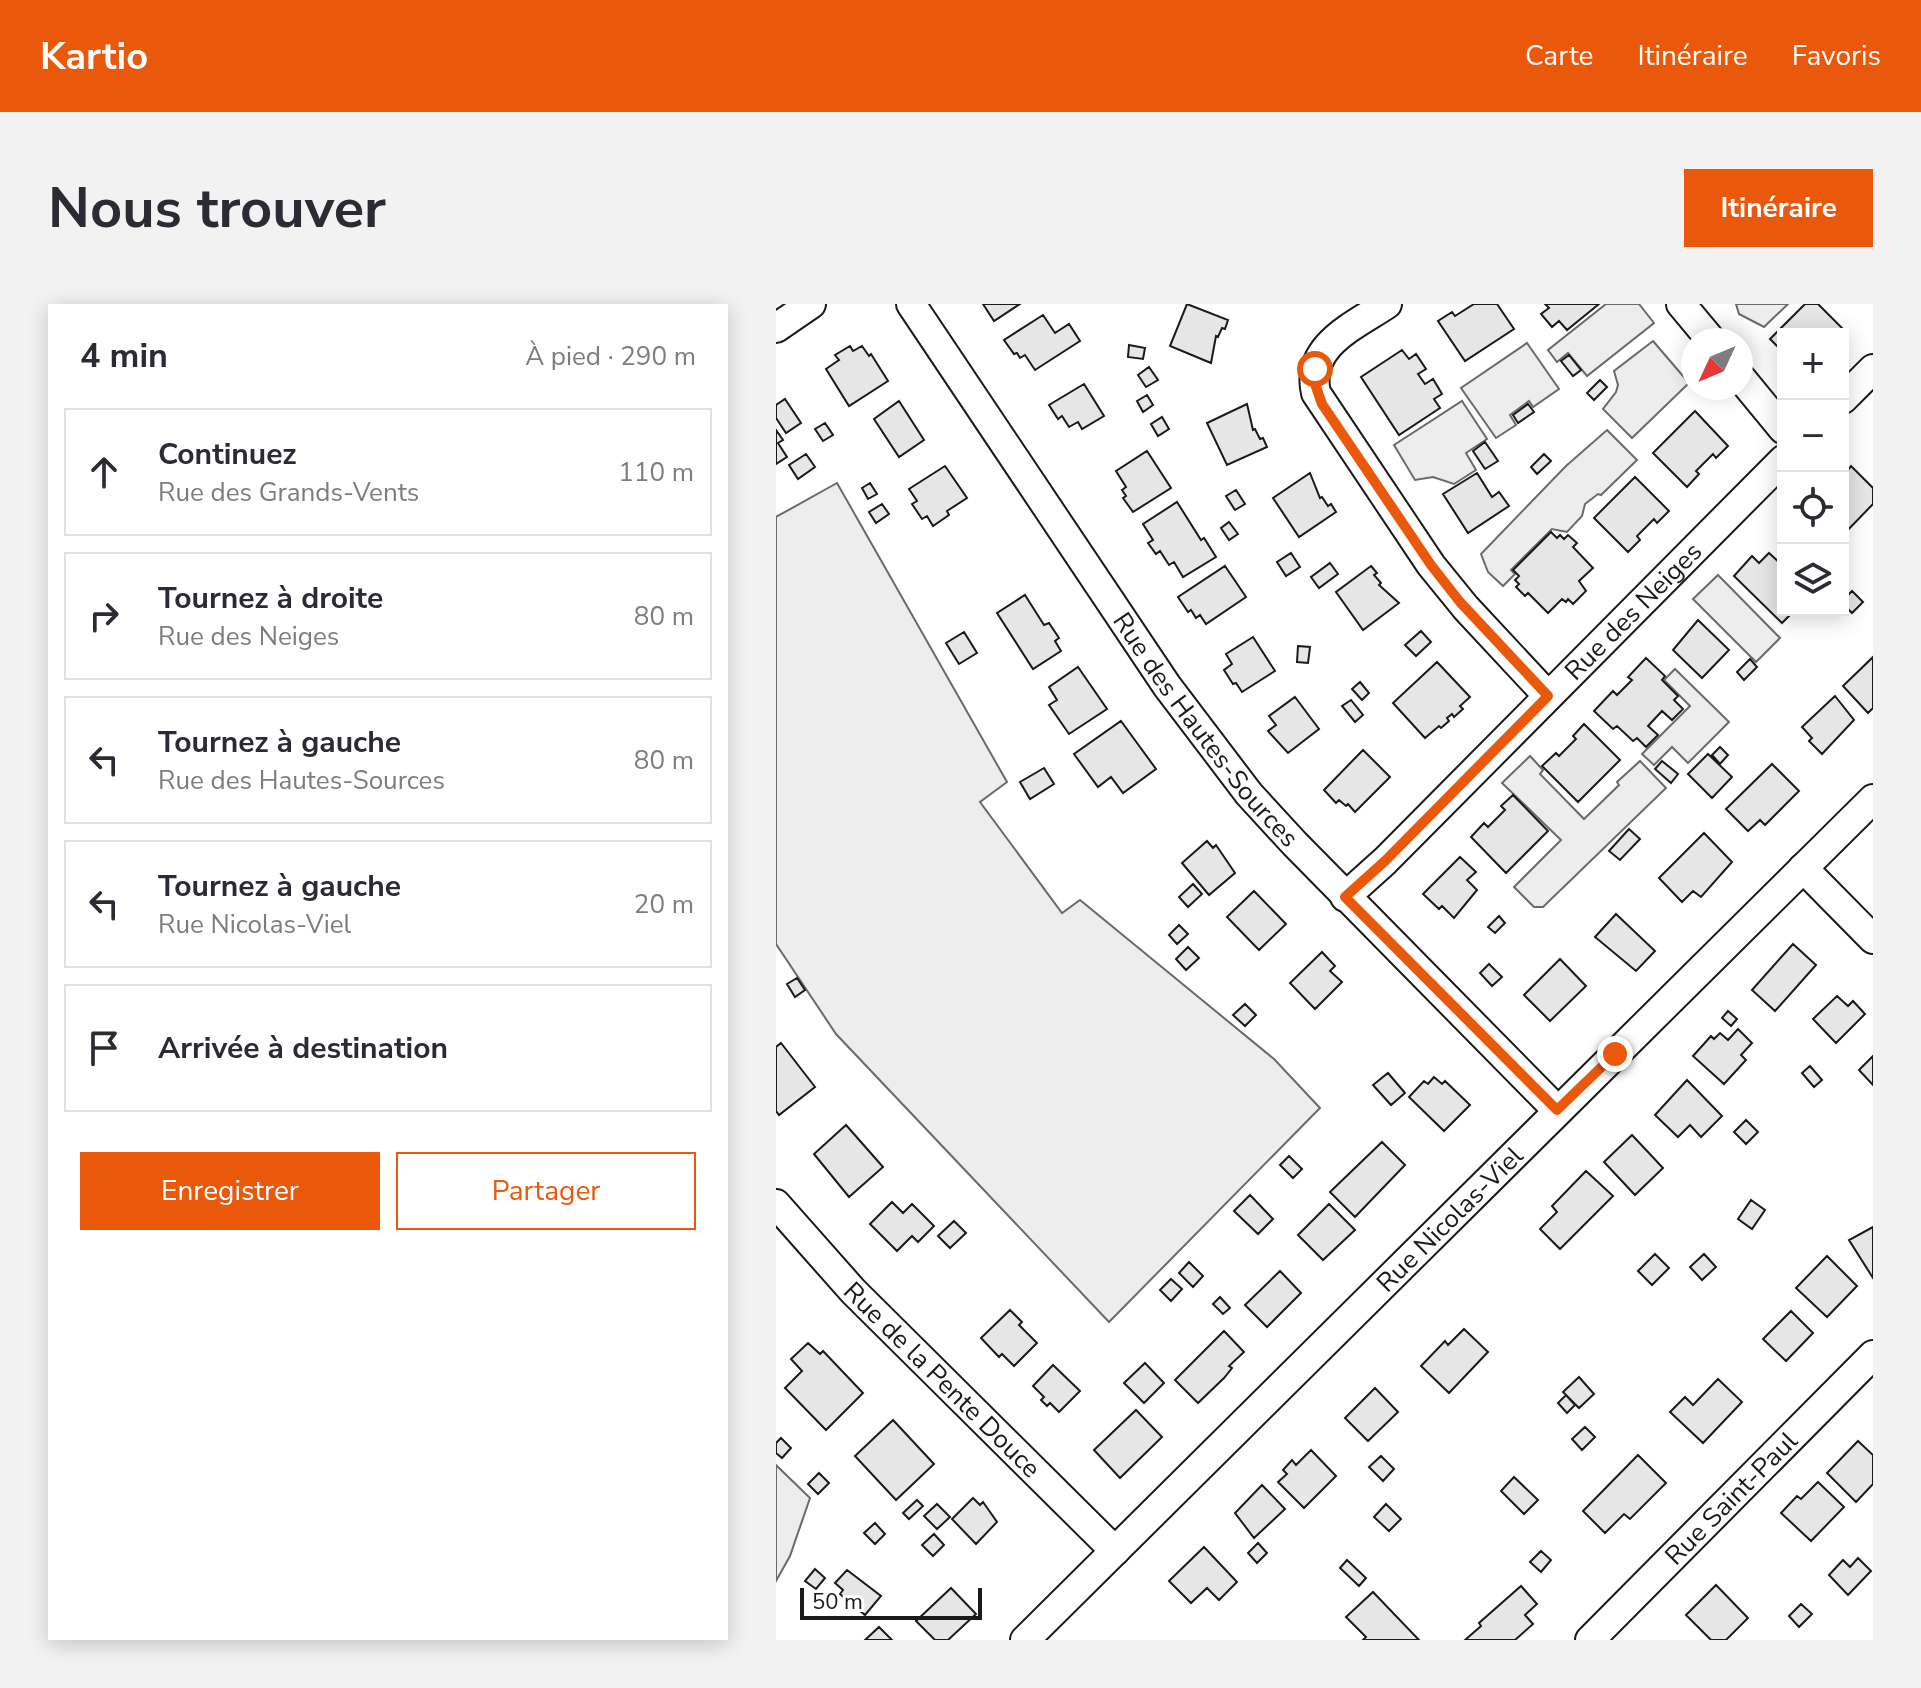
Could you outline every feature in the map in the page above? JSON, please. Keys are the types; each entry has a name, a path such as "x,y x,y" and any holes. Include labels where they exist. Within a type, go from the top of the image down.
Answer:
{"street":[{"path":"776,328 811,304"},
{"name":"Rue des Hautes-Sources","path":"911,304 1206,741 1249,794 1345,897 1557,1110"},
{"path":"1387,304 1326,347 1315,369 1316,393 1431,565 1460,602 1548,696"},
{"path":"1681,304 1701,328"},
{"path":"1849,393 1873,369"},
{"path":"1753,393 1777,422"},
{"name":"Rue des Neiges","path":"1345,897 1385,861 1777,466"},
{"name":"Rue Nicolas-Viel","path":"1025,1640 1873,799"},
{"path":"1803,868 1873,939"},
{"name":"Rue de la Pente Douce","path":"776,1204 853,1291 1115,1551"},
{"name":"Rue Saint-Paul","path":"1590,1640 1873,1355"}],"shaded area":[{"path":"1606,304 1639,304 1654,323 1587,376 1568,353 1557,362 1548,350"},
{"path":"1736,304 1788,304 1764,327 1739,314"},
{"path":"1653,341 1681,374 1681,391 1632,438 1603,409 1616,392 1618,385 1614,371"},
{"path":"1527,343 1559,389 1533,407 1529,401 1510,415 1516,425 1496,438 1461,388"},
{"path":"1462,401 1487,439 1466,453 1476,470 1454,484 1433,477 1415,480 1394,445"},
{"path":"1607,430 1637,460 1601,495 1585,504 1582,516 1567,532 1552,529 1511,570 1515,574 1503,586 1488,572 1481,554 1566,466"},
{"path":"837,483 1007,782 980,802 1062,913 1080,900 1274,1059 1320,1108 1109,1322 836,1034 776,944 776,517"},
{"path":"1718,575 1780,638 1756,662 1693,599"},
{"path":"1675,669 1729,722 1688,763 1672,747 1654,765 1642,754 1690,706 1664,680"},
{"path":"1530,756 1543,770 1540,774 1584,819 1640,761 1666,788 1543,907 1534,907 1514,887 1561,840 1502,783"},
{"path":"776,1465 810,1498 790,1556 776,1581"}],"building":[{"path":"983,304 1020,304 994,321"},
{"path":"1187,304 1228,320 1225,329 1222,328 1216,336 1211,363 1170,346"},
{"path":"1474,304 1497,304 1514,329 1465,361 1438,321 1452,312 1455,316"},
{"path":"1545,304 1599,304 1567,330 1559,321 1552,327 1541,314 1549,308"},
{"path":"1805,304 1818,304 1842,328 1781,328"},
{"path":"1043,315 1055,333 1069,324 1080,341 1035,370 1025,355 1020,358 1017,353 1014,354 1004,340"},
{"path":"1777,332 1777,346 1770,339"},
{"path":"1129,345 1145,348 1143,359 1128,357"},
{"path":"850,346 853,351 862,346 869,356 871,354 888,381 849,406 826,369 839,360 835,355"},
{"path":"1402,350 1409,359 1416,354 1426,369 1418,374 1425,384 1433,379 1442,394 1434,399 1440,408 1399,435 1361,377"},
{"path":"1569,355 1581,370 1573,376 1561,361"},
{"path":"1149,367 1158,380 1146,387 1138,375"},
{"path":"1600,380 1607,387 1594,400 1587,393"},
{"path":"1084,384 1104,416 1082,429 1078,422 1069,427 1062,416 1058,419 1049,405"},
{"path":"1147,395 1153,405 1143,412 1137,401"},
{"path":"785,399 801,423 786,433 776,418 776,405"},
{"path":"899,401 924,440 899,457 874,419"},
{"path":"1247,404 1253,430 1260,439 1263,438 1267,447 1227,465 1207,423"},
{"path":"1528,404 1534,412 1518,423 1513,415"},
{"path":"1695,411 1728,446 1716,458 1713,454 1696,471 1699,474 1687,487 1653,453"},
{"path":"1162,417 1169,429 1158,436 1151,424"},
{"path":"825,423 833,435 823,441 815,429"},
{"path":"776,430 783,440 778,443 787,457 776,464"},
{"path":"1485,442 1498,461 1485,469 1473,451"},
{"path":"1147,451 1171,488 1133,512 1123,498 1126,496 1122,490 1126,487 1116,471"},
{"path":"806,454 815,467 798,479 789,465"},
{"path":"1544,454 1551,461 1537,474 1531,467"},
{"path":"945,466 967,498 947,511 949,515 933,526 927,516 922,519 912,504 917,501 909,489"},
{"path":"1851,466 1873,488 1873,504 1849,529"},
{"path":"1310,473 1320,498 1328,506 1331,504 1336,512 1299,537 1273,498"},
{"path":"1477,473 1492,497 1499,492 1509,506 1468,533 1443,494"},
{"path":"1635,477 1669,511 1657,523 1654,519 1637,536 1640,540 1628,552 1594,518"},
{"path":"870,483 877,494 868,499 862,488"},
{"path":"1236,490 1245,504 1235,510 1226,496"},
{"path":"1177,502 1201,540 1204,538 1216,557 1183,577 1174,562 1169,565 1160,551 1156,554 1148,543 1153,540 1143,524"},
{"path":"882,504 889,514 876,523 869,512"},
{"path":"1229,522 1238,534 1229,540 1221,528"},
{"path":"1551,532 1557,538 1560,535 1564,539 1568,535 1577,543 1573,547 1593,568 1579,581 1586,591 1573,604 1568,599 1566,602 1562,599 1548,613 1528,593 1525,596 1516,587 1519,584 1515,580 1519,576 1513,570"},
{"path":"1291,553 1300,567 1286,576 1277,562"},
{"path":"1769,553 1777,560 1777,616 1789,616 1782,623 1734,576 1752,556 1759,563"},
{"path":"1330,563 1338,574 1319,588 1311,577"},
{"path":"1225,566 1246,597 1206,624 1200,615 1196,618 1191,610 1188,612 1178,597"},
{"path":"1371,566 1377,573 1374,575 1381,583 1379,585 1399,603 1363,630 1336,592"},
{"path":"1852,591 1863,602 1852,613 1849,610 1849,594"},
{"path":"1025,595 1044,625 1049,623 1059,638 1055,641 1061,651 1033,669 997,613"},
{"path":"1698,620 1729,650 1702,678 1673,650"},
{"path":"1421,631 1431,642 1416,656 1405,645"},
{"path":"964,632 977,653 959,664 946,643"},
{"path":"1253,637 1275,671 1242,692 1224,670 1232,664 1226,654"},
{"path":"1298,646 1310,647 1308,663 1297,662"},
{"path":"1873,657 1873,708 1868,713 1843,686"},
{"path":"1646,658 1665,676 1662,680 1678,696 1674,700 1683,709 1672,720 1662,711 1648,726 1658,735 1646,747 1637,738 1633,741 1617,726 1613,729 1594,711 1613,691 1617,695 1632,680 1628,677"},
{"path":"1750,659 1757,667 1744,680 1737,672"},
{"path":"1437,662 1470,697 1460,706 1463,709 1454,717 1452,714 1447,718 1449,721 1425,738 1393,703"},
{"path":"1078,667 1107,709 1069,734 1049,705 1057,700 1049,687"},
{"path":"1360,682 1369,693 1362,700 1352,689"},
{"path":"1835,696 1854,720 1822,754 1809,741 1812,738 1802,727"},
{"path":"1295,697 1319,729 1288,753 1268,731 1276,725 1269,716"},
{"path":"1351,700 1363,715 1355,722 1342,706"},
{"path":"1121,721 1156,769 1123,793 1111,777 1098,787 1074,754"},
{"path":"1584,724 1620,760 1578,802 1542,766 1556,753 1559,756 1576,739 1573,736"},
{"path":"1720,747 1728,755 1720,764 1712,755"},
{"path":"1363,750 1390,777 1355,812 1348,804 1346,806 1339,800 1336,803 1324,790"},
{"path":"1708,754 1732,777 1712,798 1688,774"},
{"path":"1662,761 1678,774 1671,783 1655,769"},
{"path":"1772,764 1799,791 1765,825 1760,820 1748,831 1726,809"},
{"path":"1044,768 1054,784 1030,799 1020,782"},
{"path":"1513,795 1548,831 1506,873 1471,837 1484,823 1488,827 1505,810 1501,806"},
{"path":"1629,829 1640,839 1620,860 1609,851"},
{"path":"1704,833 1732,862 1701,897 1693,891 1682,902 1659,878"},
{"path":"1207,841 1213,848 1216,845 1235,873 1209,895 1182,863"},
{"path":"1460,857 1476,872 1467,880 1477,890 1454,918 1423,894"},
{"path":"1193,884 1202,894 1188,907 1179,897"},
{"path":"1254,891 1286,924 1259,950 1227,917"},
{"path":"1616,914 1655,951 1636,971 1595,937"},
{"path":"1499,916 1505,923 1495,933 1488,927"},
{"path":"1179,925 1188,934 1177,944 1169,935"},
{"path":"1793,944 1816,965 1775,1011 1752,990"},
{"path":"1188,947 1199,958 1186,970 1176,959"},
{"path":"1322,952 1335,966 1330,971 1342,982 1315,1009 1290,983"},
{"path":"1560,959 1586,986 1550,1021 1524,995"},
{"path":"1489,964 1502,977 1492,986 1480,973"},
{"path":"797,978 805,990 795,997 787,984"},
{"path":"1837,996 1848,1006 1853,1001 1865,1014 1836,1043 1813,1019"},
{"path":"1245,1004 1256,1015 1245,1026 1233,1015"},
{"path":"1728,1011 1737,1019 1731,1026 1722,1018"},
{"path":"1738,1029 1752,1043 1741,1055 1746,1060 1724,1084 1693,1056 1711,1036 1714,1039 1720,1033 1728,1040"},
{"path":"781,1043 815,1087 779,1115 776,1111 776,1047"},
{"path":"1873,1056 1873,1085 1859,1070"},
{"path":"1810,1066 1822,1080 1814,1087 1802,1073"},
{"path":"1388,1073 1405,1093 1391,1105 1373,1085"},
{"path":"1434,1077 1442,1084 1445,1081 1470,1105 1444,1131 1409,1097 1424,1081 1428,1084"},
{"path":"1687,1080 1722,1116 1701,1137 1690,1125 1678,1137 1655,1115"},
{"path":"1746,1120 1758,1132 1746,1144 1734,1132"},
{"path":"846,1125 883,1167 849,1197 814,1154"},
{"path":"1632,1135 1663,1168 1635,1195 1604,1162"},
{"path":"1382,1142 1405,1165 1355,1217 1330,1192"},
{"path":"1289,1156 1302,1169 1293,1178 1280,1165"},
{"path":"1586,1171 1613,1196 1560,1249 1540,1229 1557,1212 1552,1206"},
{"path":"1250,1195 1273,1219 1258,1234 1234,1211"},
{"path":"1751,1200 1765,1210 1752,1229 1738,1219"},
{"path":"892,1202 903,1213 912,1204 934,1226 918,1242 912,1236 897,1251 870,1224"},
{"path":"1329,1204 1355,1230 1323,1260 1298,1235"},
{"path":"954,1221 966,1233 950,1248 938,1236"},
{"path":"1873,1227 1873,1278 1849,1240"},
{"path":"1655,1254 1669,1268 1652,1285 1638,1271"},
{"path":"1704,1254 1716,1267 1702,1280 1690,1267"},
{"path":"1827,1256 1857,1286 1827,1317 1796,1288"},
{"path":"1189,1262 1203,1276 1193,1287 1179,1273"},
{"path":"1280,1271 1301,1293 1267,1327 1245,1305"},
{"path":"1171,1279 1182,1289 1171,1301 1160,1290"},
{"path":"1220,1297 1230,1308 1223,1314 1213,1304"},
{"path":"1010,1310 1022,1322 1019,1325 1037,1343 1014,1366 1002,1354 999,1357 981,1338"},
{"path":"1791,1311 1813,1333 1786,1361 1763,1339"},
{"path":"1464,1329 1488,1352 1449,1393 1421,1366 1445,1341 1448,1345"},
{"path":"1224,1331 1244,1352 1229,1366 1232,1368 1224,1378 1198,1403 1175,1380"},
{"path":"808,1343 820,1354 823,1351 863,1393 826,1430 785,1388 802,1371 791,1359"},
{"path":"1145,1363 1164,1383 1144,1403 1124,1383"},
{"path":"1053,1365 1080,1391 1059,1412 1050,1403 1047,1406 1041,1400 1044,1397 1033,1386"},
{"path":"1579,1377 1594,1394 1579,1408 1563,1392"},
{"path":"1718,1379 1742,1402 1703,1443 1670,1412 1685,1397 1693,1405"},
{"path":"1375,1388 1398,1412 1368,1441 1345,1418"},
{"path":"1566,1395 1575,1405 1567,1413 1558,1403"},
{"path":"1136,1410 1162,1437 1120,1478 1094,1450"},
{"path":"893,1420 934,1464 896,1500 855,1456"},
{"path":"1585,1427 1595,1437 1582,1450 1572,1439"},
{"path":"781,1438 791,1448 782,1458 776,1453 776,1443"},
{"path":"1858,1441 1873,1455 1873,1484 1856,1502 1827,1473"},
{"path":"1311,1450 1336,1476 1304,1508 1278,1482 1287,1474 1283,1470 1292,1460 1296,1465"},
{"path":"1638,1455 1666,1483 1630,1519 1624,1514 1605,1533 1583,1511"},
{"path":"1381,1456 1394,1469 1383,1481 1369,1467"},
{"path":"819,1473 829,1483 818,1494 808,1484"},
{"path":"1514,1477 1538,1500 1524,1514 1501,1491"},
{"path":"1818,1482 1844,1507 1811,1541 1781,1513 1797,1496 1801,1499"},
{"path":"1262,1485 1285,1509 1254,1538 1235,1513"},
{"path":"973,1498 980,1505 983,1502 997,1522 976,1544 952,1519"},
{"path":"917,1500 923,1506 909,1519 903,1513"},
{"path":"937,1504 950,1517 937,1529 924,1516"},
{"path":"1386,1504 1401,1519 1389,1531 1374,1517"},
{"path":"875,1523 885,1534 875,1544 864,1533"},
{"path":"934,1534 944,1545 933,1556 922,1545"},
{"path":"1258,1543 1267,1553 1257,1563 1248,1553"},
{"path":"1204,1547 1237,1582 1219,1600 1207,1588 1191,1603 1169,1581"},
{"path":"1541,1551 1551,1560 1541,1572 1530,1562"},
{"path":"1858,1558 1871,1571 1848,1595 1829,1575 1843,1560 1850,1567"},
{"path":"1347,1560 1366,1578 1359,1586 1340,1568"},
{"path":"815,1569 825,1578 816,1589 805,1581"},
{"path":"847,1570 881,1596 865,1615 840,1594 843,1590 835,1583"},
{"path":"1716,1585 1748,1618 1726,1640 1711,1640 1686,1615"},
{"path":"1521,1586 1537,1604 1525,1615 1533,1624 1515,1640 1465,1640 1481,1626 1479,1623"},
{"path":"951,1588 976,1614 948,1640 935,1640 916,1621"},
{"path":"1373,1592 1419,1640 1363,1640 1366,1637 1346,1617"},
{"path":"1801,1604 1812,1614 1799,1627 1789,1616"},
{"path":"879,1627 892,1640 865,1640"}],"route":[{"path":"1315,369 1316,393 1322,404 1417,546 1460,602 1548,696 1385,861 1345,897 1557,1110 1615,1054"}]}
